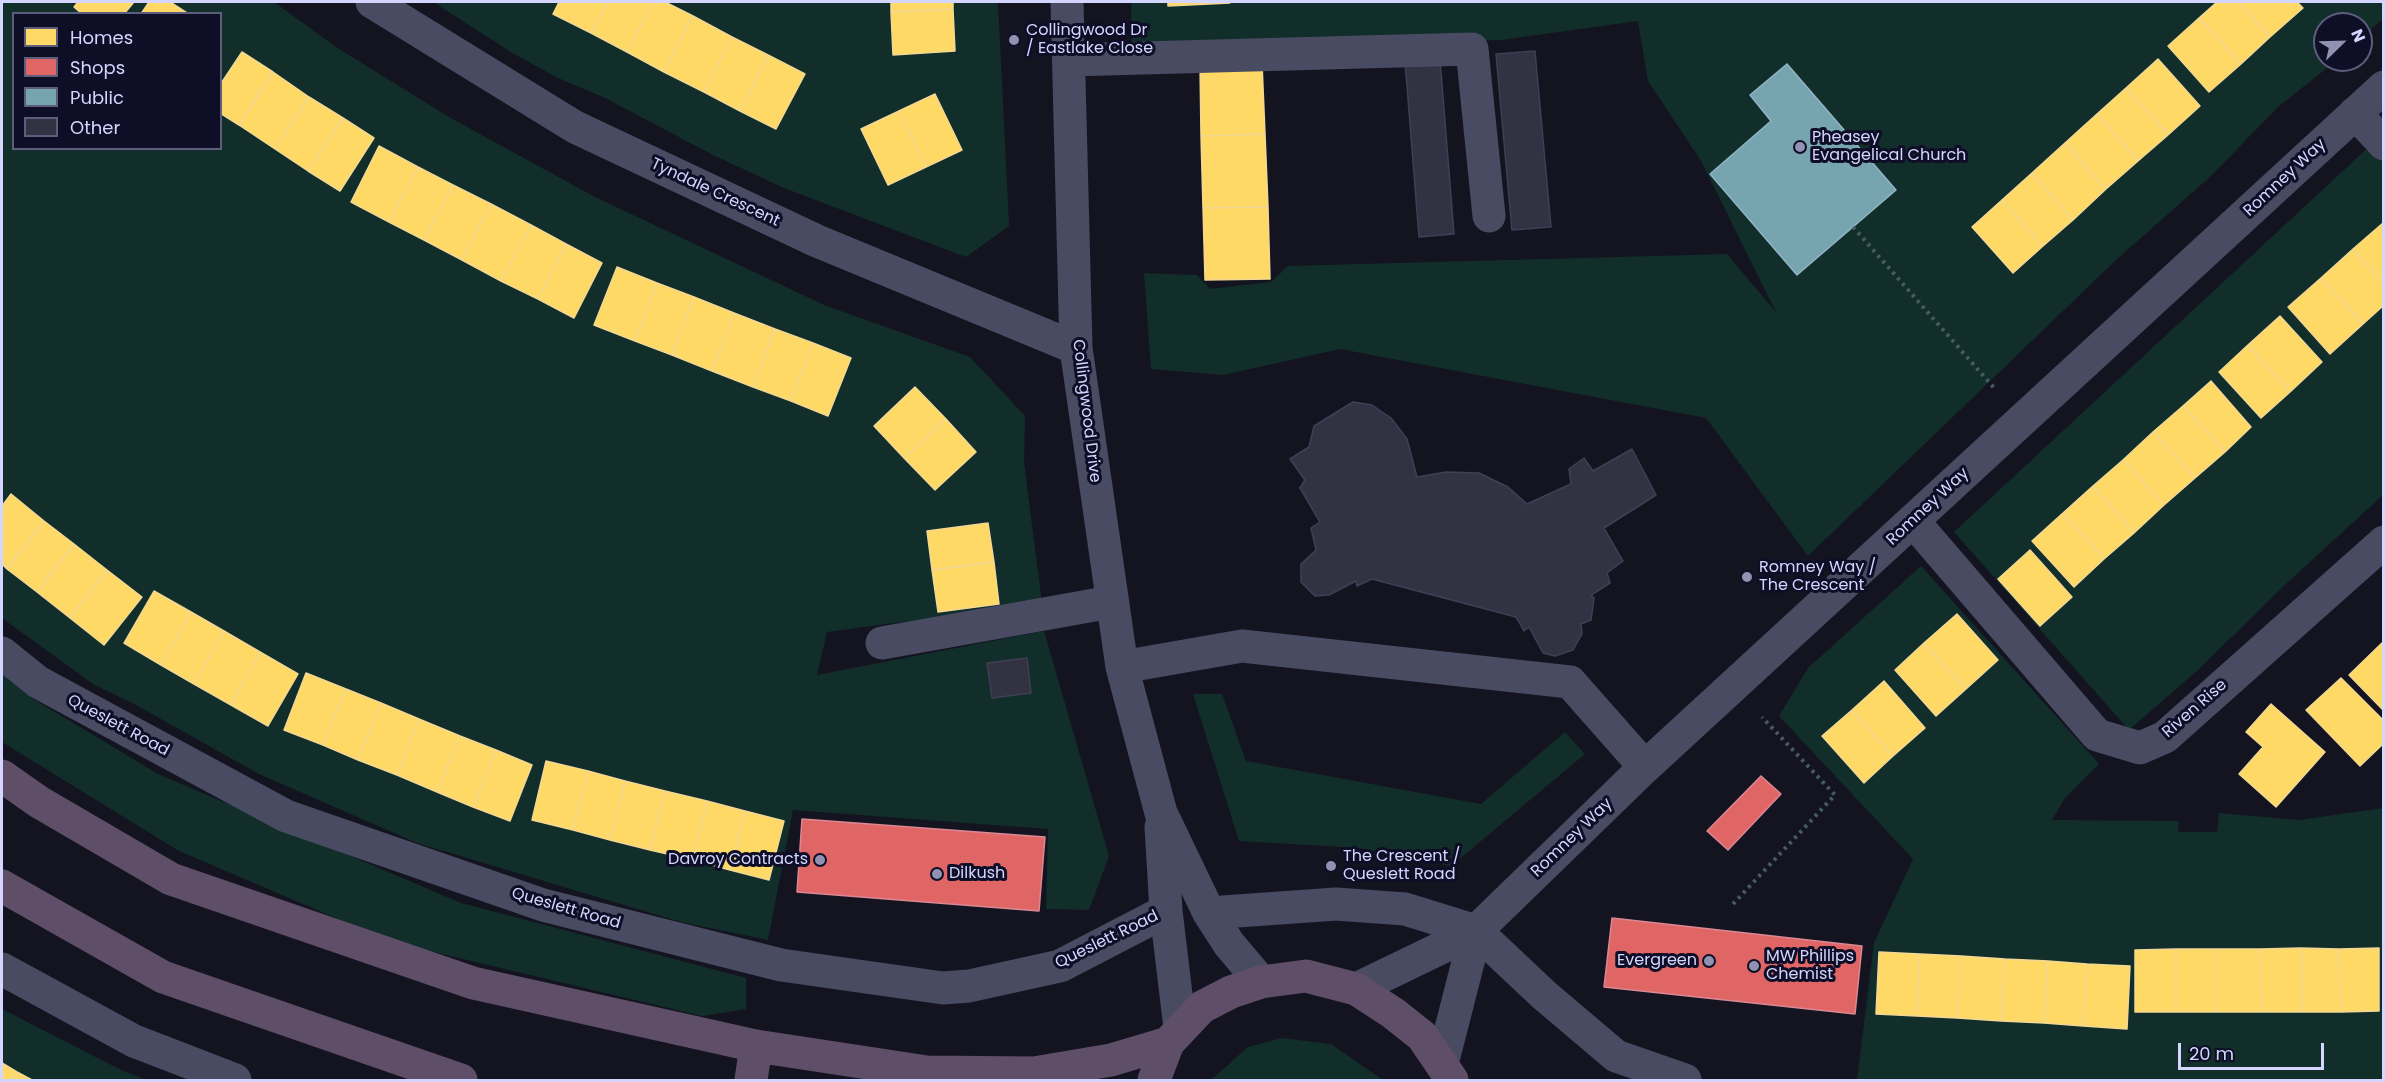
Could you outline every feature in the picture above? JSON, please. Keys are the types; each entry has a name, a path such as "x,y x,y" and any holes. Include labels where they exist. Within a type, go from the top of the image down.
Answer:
{"highway":[{"path":"2,776 39,802 171,879 473,983 756,1046 927,1072 1034,1073 1111,1060 1174,1036"},
{"path":"2,886 163,977 462,1080"},
{"path":"1154,1080 1174,1036 1202,1006 1231,992 1261,982 1306,976 1356,989 1422,1036 1447,1072"},
{"path":"751,1080 756,1046"}],"street":[{"name":"Tyndale Crescent","path":"372,2 575,127 817,241 1076,348"},
{"name":"Collingwood Drive","path":"1067,2 1076,348 1122,668 1161,813 1209,913 1229,944 1261,982"},
{"path":"1069,60 1472,50 1489,216"},
{"name":"Romney Way","path":"1356,989 1476,931 1645,766 2384,87"},
{"path":"2355,113 2384,144"},
{"name":"Riven Rise","path":"1912,520 2097,735 2140,748 2165,737 2384,542"},
{"path":"882,643 1111,602"},
{"path":"1122,668 1242,646 1570,682 1645,766"},
{"name":"Queslett Road","path":"2,653 38,682 286,816 543,904 781,965 943,988 969,986 1060,966 1166,911"},
{"name":"Collingwood Drive","path":"1161,813 1174,1036"},
{"path":"1209,913 1336,904 1405,909 1476,931 1544,995 1616,1056 1684,1080"},
{"path":"1447,1072 1476,931"},
{"path":"2,969 134,1041 236,1080"}],"path":[{"path":"1853,227 2024,418"},
{"path":"1733,686 1835,795 1733,904"}],"green space":[{"path":"2,2 274,2 336,47 449,117 593,196 824,305 970,357 1025,416 1024,462 1042,603 827,632 817,675 1044,631 1109,856 1089,910 1046,909 1048,829 793,810 768,940 681,922 417,843 259,774 136,705 93,684 2,618"},
{"path":"433,2 998,2 1009,226 966,257 784,188 715,156 605,98 558,78 514,54"},
{"path":"1131,2 2383,2 2384,18 2373,28 2373,12 2313,12 2313,72 2322,72 2278,107 2211,176 2115,261 1808,556 1706,418 1340,349 1223,375 1151,369 1144,273 1197,275 1210,289 1271,282 1288,266 1727,254 1776,312 1701,161 1648,81 1638,21 1501,40 1132,49"},
{"path":"2373,143 2383,155 2383,495 2287,583 2199,669 2129,730 1954,532"},
{"path":"1921,566 2099,764 2065,798 2052,820 2179,821 2178,832 2217,832 2219,813 2299,820 2383,808 2383,1080 1857,1080 1874,943 1913,859 1779,716 1808,668"},
{"path":"2,673 35,700 158,774 461,903 746,978 746,1009 702,1016 392,942 179,851 2,742"},
{"path":"1193,694 1222,694 1246,761 1481,804 1565,732 1585,754 1451,866 1359,848 1239,841"},
{"path":"2,1009 119,1069 146,1080 2,1080"},
{"path":"1281,1038 1331,1044 1383,1080 1211,1080 1248,1047"}],"building: Homes":[{"path":"78,2 134,2 126,12 80,12 74,7"},
{"path":"149,2 170,2 185,12 142,12"},
{"path":"559,2 608,2 591,33 553,14"},
{"path":"608,2 653,2 627,52 591,33"},
{"path":"653,2 665,2 693,16 664,72 627,52"},
{"path":"891,2 953,2 953,9 891,12"},
{"path":"1168,2 1230,2 1230,3 1168,6"},
{"path":"2217,2 2238,2 2270,37 2241,64 2199,18"},
{"path":"2238,2 2297,2 2303,8 2270,37"},
{"path":"953,9 955,51 893,55 891,12"},
{"path":"693,16 732,37 704,92 664,72"},
{"path":"2199,18 2241,64 2209,92 2168,46"},
{"path":"732,37 768,55 740,111 704,92"},
{"path":"242,52 273,72 239,125 222,114 222,82"},
{"path":"768,55 805,74 776,129 740,111"},
{"path":"2158,59 2200,106 2168,135 2126,88"},
{"path":"1200,63 1262,63 1265,134 1201,136"},
{"path":"273,72 309,97 275,149 239,125"},
{"path":"2126,88 2168,135 2138,161 2097,114"},
{"path":"935,94 962,150 926,167 899,111"},
{"path":"309,97 343,118 308,171 275,149"},
{"path":"899,111 926,167 888,185 861,129"},
{"path":"2097,114 2138,161 2106,189 2065,143"},
{"path":"343,118 374,138 340,191 308,171"},
{"path":"1265,134 1268,207 1203,208 1201,136"},
{"path":"2065,143 2106,189 2073,220 2032,173"},
{"path":"379,146 418,167 389,222 351,202"},
{"path":"418,167 453,185 424,240 389,222"},
{"path":"2032,173 2073,220 2043,246 2002,200"},
{"path":"453,185 491,204 462,260 424,240"},
{"path":"2002,200 2043,246 2013,273 1972,227"},
{"path":"491,204 531,225 501,281 462,260"},
{"path":"1268,207 1270,279 1205,280 1203,208"},
{"path":"2384,224 2384,284 2353,249"},
{"path":"531,225 566,244 538,299 501,281"},
{"path":"566,244 602,263 574,318 538,299"},
{"path":"2353,249 2384,284 2384,305 2363,324 2321,278"},
{"path":"617,267 657,283 635,341 594,325"},
{"path":"2321,278 2363,324 2330,354 2288,307"},
{"path":"657,283 694,297 672,355 635,341"},
{"path":"694,297 734,313 712,371 672,355"},
{"path":"734,313 775,329 753,387 712,371"},
{"path":"2280,316 2322,362 2290,392 2248,345"},
{"path":"775,329 813,343 791,401 753,387"},
{"path":"813,343 851,358 828,416 791,401"},
{"path":"2248,345 2290,392 2261,418 2219,372"},
{"path":"2211,381 2251,427 2225,452 2183,406"},
{"path":"915,387 946,419 904,458 874,426"},
{"path":"2183,406 2225,452 2195,478 2153,432"},
{"path":"946,419 976,452 935,490 904,458"},
{"path":"2153,432 2195,478 2164,505 2123,460"},
{"path":"2123,460 2164,505 2134,533 2093,486"},
{"path":"2093,486 2134,533 2104,559 2063,513"},
{"path":"11,494 44,521 7,569 2,564 2,506"},
{"path":"2063,513 2104,559 2074,587 2032,541"},
{"path":"44,521 74,544 37,592 7,569"},
{"path":"988,523 994,562 932,570 927,531"},
{"path":"74,544 107,570 70,618 37,592"},
{"path":"2030,550 2072,597 2040,626 1998,579"},
{"path":"994,562 999,604 938,612 932,570"},
{"path":"107,570 142,597 104,645 70,618"},
{"path":"154,591 191,612 161,665 124,643"},
{"path":"191,612 224,631 194,684 161,665"},
{"path":"1957,614 1998,660 1966,689 1924,643"},
{"path":"224,631 260,652 231,705 194,684"},
{"path":"1924,643 1966,689 1936,716 1895,670"},
{"path":"2384,643 2384,711 2349,675"},
{"path":"260,652 298,674 268,726 231,705"},
{"path":"306,673 346,689 323,745 284,730"},
{"path":"2341,678 2384,721 2384,743 2360,766 2306,710"},
{"path":"1884,681 1925,728 1893,756 1852,710"},
{"path":"346,689 381,703 358,760 323,745"},
{"path":"381,703 419,719 397,775 358,760"},
{"path":"2271,704 2325,752 2276,807 2239,774 2263,747 2246,732"},
{"path":"1852,710 1893,756 1864,783 1822,736"},
{"path":"419,719 460,736 437,792 397,775"},
{"path":"460,736 496,750 473,807 437,792"},
{"path":"496,750 532,765 510,821 473,807"},
{"path":"546,761 588,771 573,830 532,820"},
{"path":"588,771 625,781 610,840 573,830"},
{"path":"625,781 665,791 650,850 610,840"},
{"path":"665,791 707,801 693,860 650,850"},
{"path":"707,801 745,811 730,870 693,860"},
{"path":"745,811 784,821 769,880 730,870"},
{"path":"2301,948 2339,949 2341,1012 2301,1012"},
{"path":"2301,948 2301,1012 2261,1012 2260,949"},
{"path":"2379,948 2379,1011 2341,1012 2339,949"},
{"path":"2176,949 2176,1012 2135,1012 2135,950"},
{"path":"2176,949 2215,949 2216,1012 2176,1012"},
{"path":"2215,949 2260,949 2261,1012 2216,1012"},
{"path":"1879,952 1920,954 1917,1016 1876,1014"},
{"path":"1920,954 1961,956 1957,1018 1917,1016"},
{"path":"1961,956 2005,959 2001,1021 1957,1018"},
{"path":"2005,959 2048,961 2044,1023 2001,1021"},
{"path":"2048,961 2087,964 2083,1026 2044,1023"},
{"path":"2087,964 2130,966 2127,1029 2083,1026"},
{"path":"2,1063 17,1072 11,1080 2,1080"},
{"path":"17,1072 32,1080 11,1080"}],"building: Shops":[{"path":"1761,776 1781,794 1728,850 1707,831"},
{"path":"802,819 1045,837 1039,911 797,892"},
{"path":"1612,918 1862,946 1855,1014 1604,987"}],"building: Public":[{"name":"Pheasey Evangelical Church","path":"1787,64 1896,190 1797,275 1710,174 1771,121 1750,95"}],"building: Other":[{"path":"1535,51 1551,227 1512,230 1496,54"},
{"path":"1440,59 1454,234 1419,237 1405,61"},
{"path":"1353,402 1372,405 1391,418 1407,439 1417,477 1446,472 1479,473 1508,487 1527,504 1571,484 1569,469 1584,458 1593,471 1632,449 1656,495 1604,528 1623,561 1607,573 1610,583 1591,595 1594,598 1591,620 1581,624 1582,634 1573,650 1555,656 1543,653 1529,627 1524,631 1516,617 1372,579 1357,586 1356,581 1329,595 1315,596 1301,582 1301,564 1316,550 1311,528 1320,522 1300,488 1305,480 1290,459 1309,447 1314,426"},
{"path":"1027,658 1031,693 992,698 987,663"}],"place":[{"name":"Collingwood Dr / Eastlake Close","path":"1014,40"},
{"name":"Pheasey Evangelical Church","path":"1800,147"},
{"name":"Romney Way / The Crescent","path":"1747,577"},
{"name":"Davroy Contracts","path":"820,860"},
{"name":"The Crescent / Queslett Road","path":"1331,866"},
{"name":"Dilkush","path":"937,874"},
{"name":"Evergreen","path":"1709,961"},
{"name":"MW Phillips Chemist","path":"1754,966"}]}
